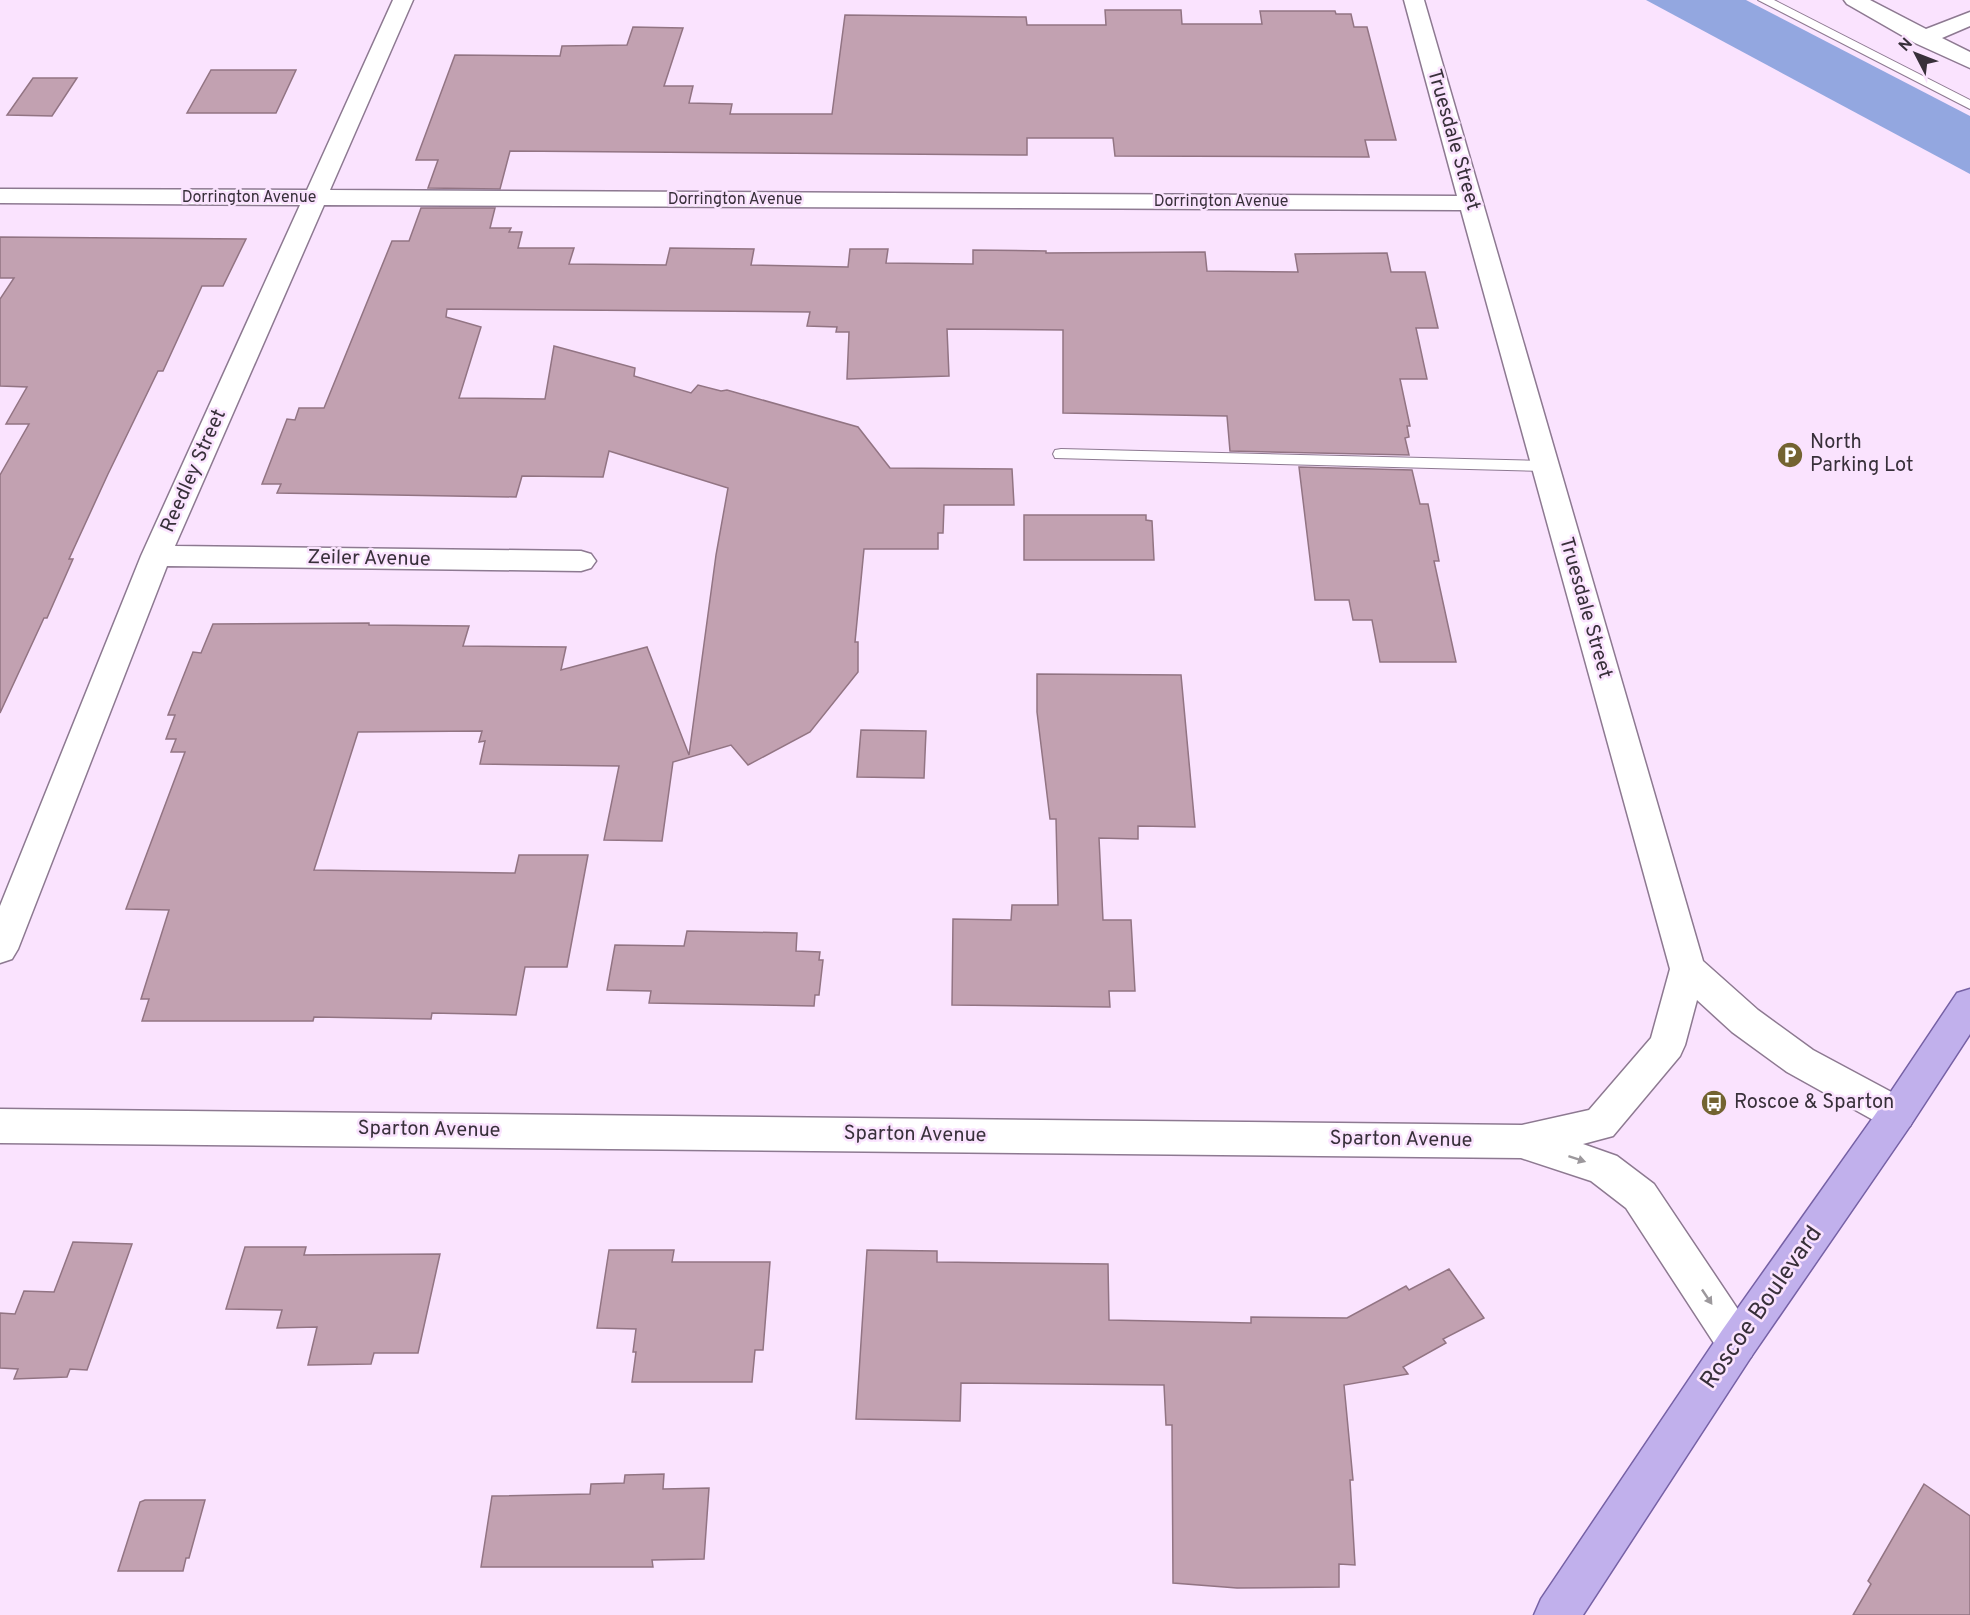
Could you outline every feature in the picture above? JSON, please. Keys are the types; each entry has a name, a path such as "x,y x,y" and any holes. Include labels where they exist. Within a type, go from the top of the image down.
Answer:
{"main road":[{"name":"Roscoe Boulevard","path":"1557,1615 1737,1342 1897,1114 1970,1004"}],"street":[{"name":"Reedley Street","path":"0,949 156,556 403,0"},
{"name":"Truesdale Street","path":"1414,0 1688,969"},
{"path":"1854,0 1970,61"},
{"path":"1923,38 1970,18"},
{"name":"Dorrington Avenue","path":"0,196 1470,203"},
{"name":"Zeiler Avenue","path":"156,556 581,561"},
{"path":"1521,1141 1600,1124 1667,1045 1688,969 1745,1021 1800,1061 1897,1114"},
{"name":"Sparton Avenue","path":"0,1126 1521,1141 1604,1168 1640,1196 1737,1342"}],"lane":[{"path":"1764,0 1970,105"},
{"path":"1061,454 1545,466"}],"water":[{"path":"1646,0 1746,0 1970,116 1970,174"}],"building":[{"path":"1105,10 1181,10 1182,24 1262,24 1260,11 1335,11 1336,14 1351,14 1354,27 1367,27 1396,140 1365,140 1369,157 1115,156 1113,138 1027,138 1027,155 510,151 500,189 428,188 438,160 416,160 455,55 560,56 562,46 627,45 633,27 683,28 664,86 693,86 689,103 732,104 730,114 832,114 845,15 1026,17 1027,25 1106,25"},
{"path":"211,70 296,70 276,113 187,113"},
{"path":"33,78 77,78 52,116 7,115"},
{"path":"421,208 495,208 490,228 511,228 509,232 522,232 518,248 574,248 569,264 666,265 670,248 754,249 751,265 848,267 850,249 888,249 886,263 973,264 973,250 1046,251 1046,253 1205,252 1207,271 1298,272 1295,254 1387,253 1391,272 1425,272 1438,328 1416,328 1427,379 1400,379 1410,426 1407,426 1409,437 1405,438 1409,455 1230,451 1227,416 1063,413 1063,330 947,329 949,376 847,379 849,332 836,332 837,327 807,326 810,312 447,309 446,317 481,327 459,398 545,399 554,346 635,368 634,376 691,393 698,385 721,391 727,390 858,427 890,468 1012,469 1014,505 944,505 943,533 938,533 938,549 864,549 855,642 858,642 858,672 810,732 748,765 731,745 673,762 662,841 604,840 619,766 480,764 485,741 479,742 482,731 358,732 314,870 515,873 519,855 588,855 567,967 525,967 516,1015 432,1013 431,1019 314,1017 313,1021 142,1021 149,999 141,999 169,910 126,909 185,752 171,752 176,739 166,739 175,715 168,715 193,652 201,653 213,624 369,623 369,625 469,626 463,646 566,647 561,670 647,647 689,755 716,555 728,488 609,451 603,477 522,476 516,497 277,493 281,484 262,484 287,419 295,420 299,408 324,408 392,241 409,241"},
{"path":"0,237 246,239 223,286 202,286 163,371 158,371 108,474 69,559 73,559 47,618 44,618 0,713 0,475 29,424 6,424 27,387 0,386 0,299 14,278 0,278"},
{"path":"1299,467 1412,470 1420,504 1428,504 1439,561 1434,561 1456,662 1380,662 1372,620 1353,620 1349,600 1315,600"},
{"path":"1024,515 1146,515 1146,520 1152,521 1154,560 1024,560"},
{"path":"1037,674 1181,675 1195,827 1138,826 1138,839 1099,838 1103,920 1131,920 1135,991 1109,991 1110,1007 952,1005 953,919 1011,920 1012,905 1058,905 1056,819 1050,819 1037,712"},
{"path":"861,730 926,731 924,778 857,777"},
{"path":"687,931 797,933 796,951 820,952 819,960 823,960 819,995 815,995 814,1006 649,1003 651,991 607,990 615,945 684,946"},
{"path":"73,1242 132,1244 87,1370 70,1369 67,1377 14,1379 18,1369 0,1368 0,1313 15,1314 24,1291 54,1292"},
{"path":"245,1247 306,1247 304,1255 440,1254 418,1353 374,1353 371,1364 308,1365 317,1327 277,1328 282,1310 226,1309"},
{"path":"609,1250 674,1250 672,1262 770,1262 763,1350 755,1350 752,1382 632,1382 636,1329 597,1328"},
{"path":"867,1250 937,1251 937,1262 1108,1264 1109,1320 1251,1323 1251,1317 1347,1318 1406,1286 1409,1290 1449,1269 1484,1318 1443,1339 1446,1343 1403,1367 1408,1374 1344,1385 1353,1480 1350,1480 1355,1565 1339,1564 1339,1587 1237,1588 1173,1583 1172,1425 1166,1425 1164,1385 961,1383 960,1421 856,1419"},
{"path":"664,1474 663,1489 709,1488 704,1559 652,1560 653,1567 481,1567 492,1496 590,1494 591,1484 624,1483 625,1475"},
{"path":"1924,1484 1970,1516 1970,1615 1853,1615 1871,1584 1868,1581"},
{"path":"145,1500 205,1500 189,1558 186,1558 183,1571 118,1571 140,1502"}],"place":[{"name":"North Parking Lot","path":"1790,455"},
{"name":"Roscoe & Sparton","path":"1714,1103"}]}
